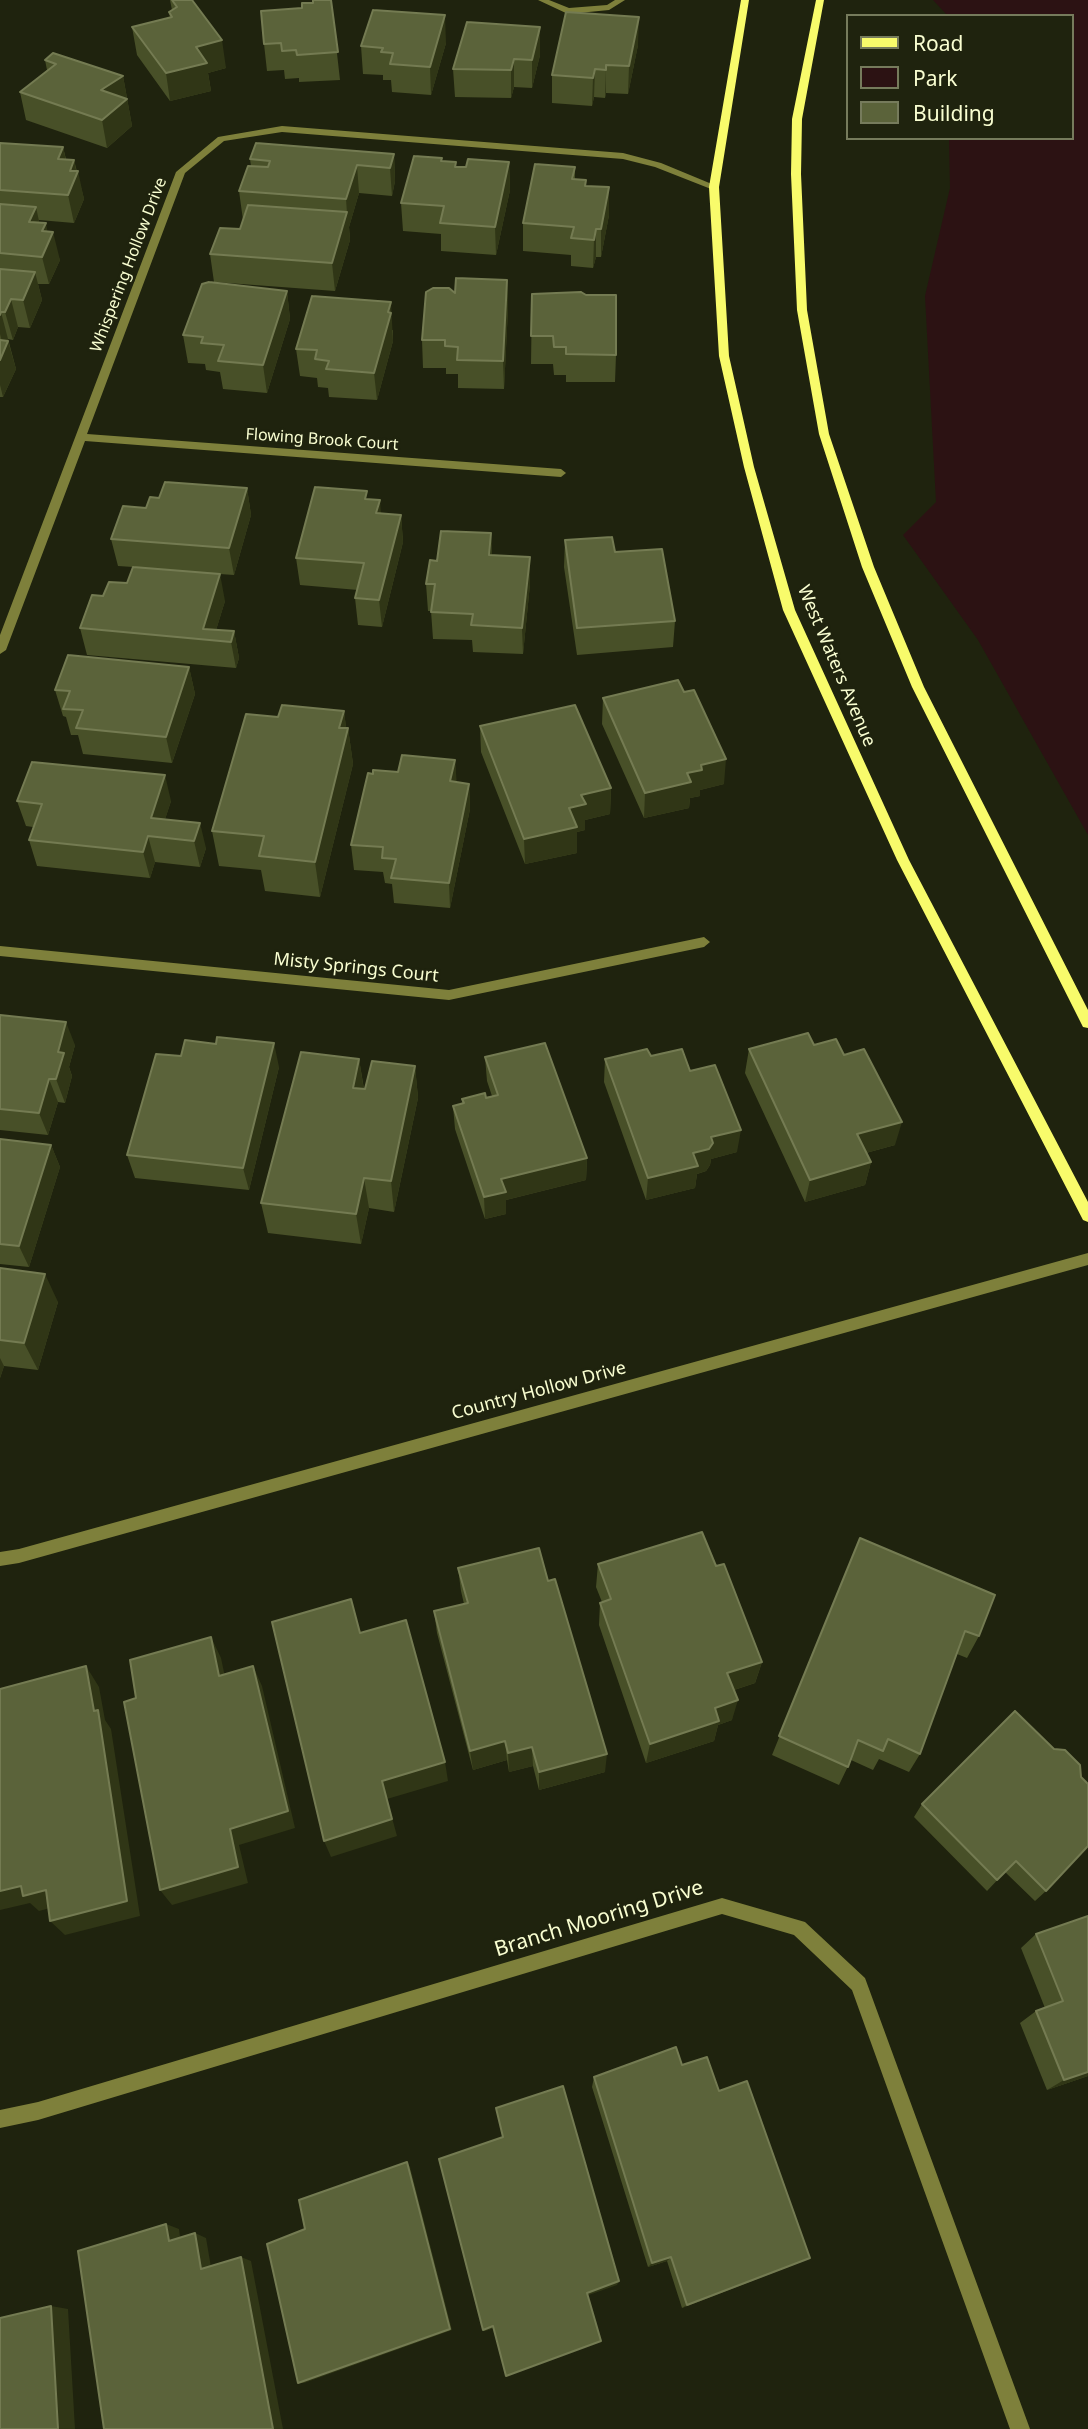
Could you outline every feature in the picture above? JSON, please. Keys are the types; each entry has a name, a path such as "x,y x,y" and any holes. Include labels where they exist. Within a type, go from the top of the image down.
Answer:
{"street":[{"path":"542,0 568,11 609,7 621,0"},
{"name":"West Waters Avenue","path":"745,0 714,187 724,356 749,467 789,610 903,860 1088,1216"},
{"path":"820,0 797,120 796,174 802,310 824,434 868,567 918,687 1088,1023"},
{"name":"Whispering Hollow Drive","path":"0,650 181,172 221,139 282,129 623,156 658,165 714,187"},
{"name":"Flowing Brook Court","path":"80,437 561,474"},
{"name":"Misty Springs Court","path":"0,951 449,995 704,942"},
{"name":"Country Hollow Drive","path":"0,1559 1088,1259"},
{"name":"Branch Mooring Drive","path":"0,2119 38,2111 722,1906 799,1928 859,1984 1020,2429"}],"green space":[{"path":"933,0 1088,0 1088,835 978,640 903,535 936,502 925,296 950,188 949,140 1074,140 1074,14 946,14"}],"building":[{"path":"172,0 192,0 222,40 196,47 207,63 166,73 132,27 172,17 169,12 177,7"},
{"path":"313,0 331,0 338,52 297,55 296,50 282,51 281,43 264,44 261,11 302,8 302,3 313,3"},
{"path":"373,10 445,15 430,67 390,64 393,53 381,52 383,48 361,46"},
{"path":"566,12 639,17 629,66 606,65 606,70 595,69 593,78 552,75"},
{"path":"467,22 540,27 532,60 514,59 511,70 453,69"},
{"path":"53,53 123,76 101,90 127,99 102,120 20,92 56,64 45,60"},
{"path":"0,143 63,147 58,159 74,160 70,171 78,171 68,195 0,190"},
{"path":"256,143 394,154 390,168 357,165 346,199 239,191 248,166 268,167 270,161 250,159"},
{"path":"414,156 442,158 441,161 456,162 455,167 466,167 468,159 509,162 495,227 440,223 444,206 401,203"},
{"path":"535,164 575,167 572,179 586,180 585,186 609,187 601,229 596,229 594,240 571,238 574,227 523,223"},
{"path":"0,204 36,207 29,222 46,223 42,231 53,232 42,257 0,253"},
{"path":"248,205 347,212 332,263 210,254 220,228 240,229"},
{"path":"0,269 35,272 23,300 11,299 5,312 0,315"},
{"path":"456,278 507,280 503,361 457,360 458,347 445,346 445,340 422,340 426,292 433,288 449,288 455,293"},
{"path":"209,282 287,291 263,365 218,361 224,345 201,343 203,337 183,335 202,284"},
{"path":"581,292 586,295 616,295 616,355 566,354 566,347 554,347 553,336 531,336 532,294"},
{"path":"312,296 391,302 388,312 391,313 374,373 326,369 329,361 315,359 317,350 296,349"},
{"path":"0,340 8,341 0,360"},
{"path":"165,482 247,488 229,548 111,539 123,506 146,508 150,497 159,498"},
{"path":"315,487 367,491 365,499 380,500 376,513 401,515 379,600 355,598 364,563 296,558"},
{"path":"441,531 491,533 489,555 530,557 522,628 471,625 473,614 431,612 435,584 426,584 430,560 437,561"},
{"path":"612,537 615,552 662,549 675,621 577,628 565,540"},
{"path":"133,567 220,574 203,629 234,631 231,642 80,628 92,595 103,596 109,582 127,583"},
{"path":"68,655 189,667 166,737 76,728 83,710 63,709 70,691 55,690"},
{"path":"678,680 684,692 694,690 726,759 701,765 702,770 687,773 691,782 645,793 603,698"},
{"path":"282,705 344,711 339,728 348,728 315,862 259,856 264,836 212,831 246,714 278,717"},
{"path":"575,705 611,788 581,795 586,804 569,808 577,827 524,839 480,726"},
{"path":"402,755 455,760 450,781 469,784 449,883 391,878 396,859 382,858 383,847 351,845 368,773 373,774 373,770 398,772"},
{"path":"32,762 165,775 151,818 200,823 194,841 148,836 143,852 29,840 42,804 17,801"},
{"path":"0,1015 66,1022 58,1052 64,1053 56,1079 49,1079 39,1113 0,1109"},
{"path":"808,1033 814,1045 836,1039 844,1055 864,1049 902,1122 857,1134 871,1162 810,1180 749,1049"},
{"path":"217,1037 274,1043 243,1168 127,1155 156,1054 181,1056 185,1040 216,1044"},
{"path":"545,1043 587,1158 501,1179 506,1192 484,1197 453,1106 464,1103 462,1099 485,1093 486,1098 498,1095 485,1057"},
{"path":"647,1049 651,1056 682,1049 690,1071 715,1065 741,1130 711,1137 713,1143 709,1149 693,1153 698,1166 648,1178 605,1059"},
{"path":"301,1052 359,1059 353,1088 365,1089 372,1061 415,1066 391,1181 364,1178 356,1214 261,1203"},
{"path":"0,1139 51,1145 19,1246 0,1244"},
{"path":"0,1268 45,1274 24,1343 0,1340"},
{"path":"702,1532 716,1566 724,1564 762,1662 727,1673 738,1700 715,1708 719,1721 650,1744 600,1603 611,1599 598,1564"},
{"path":"860,1538 995,1595 979,1636 965,1631 920,1754 888,1739 883,1751 858,1740 848,1767 779,1736"},
{"path":"539,1548 548,1581 555,1579 607,1754 539,1772 532,1747 508,1753 505,1741 470,1751 434,1611 468,1603 458,1568"},
{"path":"351,1599 360,1633 406,1620 445,1762 382,1781 392,1819 324,1841 272,1622"},
{"path":"211,1637 219,1676 253,1666 288,1811 230,1829 238,1867 160,1890 124,1702 136,1698 130,1660"},
{"path":"86,1666 94,1711 98,1710 127,1901 50,1921 46,1890 23,1896 21,1886 0,1891 0,1689"},
{"path":"1015,1711 1054,1749 1065,1750 1080,1765 1081,1777 1088,1784 1088,1846 1046,1891 1016,1861 997,1880 922,1804"},
{"path":"1088,1916 1088,2072 1064,2080 1036,2011 1063,2001 1036,1934"},
{"path":"676,2047 682,2065 707,2057 719,2091 747,2081 810,2258 687,2305 671,2257 652,2263 594,2077"},
{"path":"563,2086 619,2281 587,2293 601,2341 506,2376 493,2326 483,2330 439,2159 503,2137 496,2108"},
{"path":"407,2162 450,2329 298,2383 267,2244 305,2229 299,2200"},
{"path":"166,2224 169,2241 195,2233 201,2269 241,2257 273,2429 104,2429 78,2251"},
{"path":"51,2306 58,2429 0,2429 0,2318"}]}
